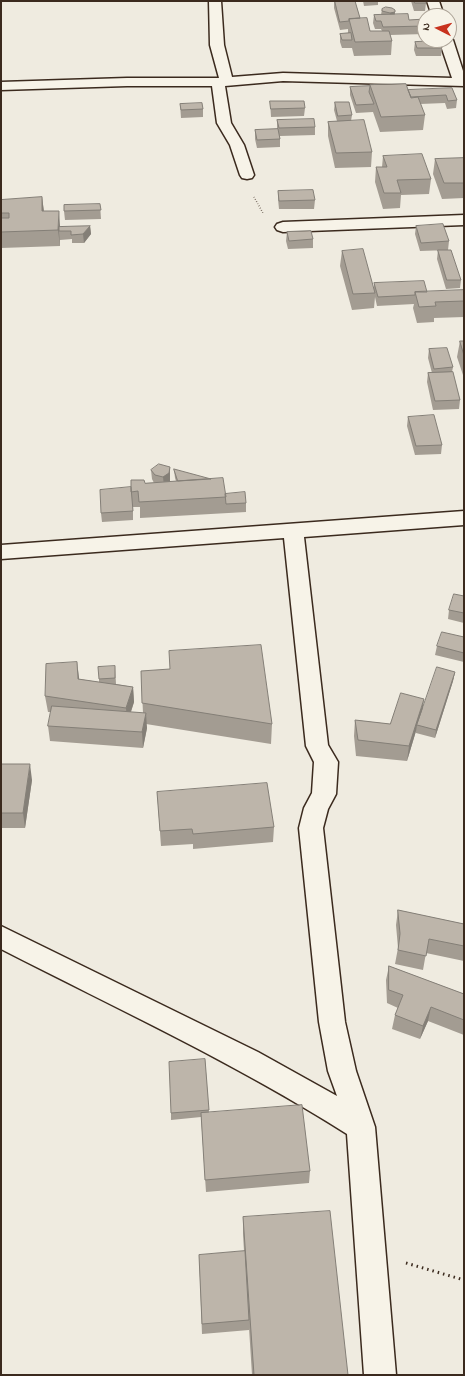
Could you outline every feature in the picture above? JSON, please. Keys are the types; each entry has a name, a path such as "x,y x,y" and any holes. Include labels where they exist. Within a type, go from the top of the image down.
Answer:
{"street":[{"path":"215,1 217,45 223,82 224,123 237,145 247,175"},
{"path":"1,86 127,82 223,82 283,77 462,82 449,48"},
{"path":"283,227 464,220"},
{"path":"1,552 464,518"},
{"path":"293,530 315,735 317,746 326,762 324,794 316,808 311,828 332,1022 342,1071 361,1127 380,1375"},
{"path":"1,937 248,1061 305,1092 361,1127"}],"path":[{"path":"247,175 251,192 269,221 283,227"},
{"path":"370,1250 388,1258 464,1280"}],"building":[{"path":"335,1 355,1 360,18 340,22"},
{"path":"414,1 426,1 426,3 415,3"},
{"path":"386,7 392,8 395,12 390,13 382,11 382,9"},
{"path":"408,14 409,20 417,20 417,26 383,27 381,21 376,21 374,15"},
{"path":"367,18 370,31 389,31 392,41 355,42 349,19"},
{"path":"351,33 352,40 342,40 340,34"},
{"path":"406,84 411,98 418,97 425,115 381,117 370,85"},
{"path":"370,86 369,92 374,104 356,105 350,87"},
{"path":"452,88 457,100 448,101 446,95 411,97 408,90"},
{"path":"270,101 304,101 305,108 271,109"},
{"path":"335,102 349,102 352,115 338,116"},
{"path":"202,103 203,109 181,110 180,104"},
{"path":"314,119 315,127 279,128 277,120"},
{"path":"364,120 372,152 336,153 328,122"},
{"path":"278,129 280,139 257,140 255,130"},
{"path":"422,154 431,179 397,180 401,193 384,193 376,167 387,167 383,156"},
{"path":"464,158 464,183 444,183 435,159"},
{"path":"313,190 315,200 279,201 278,191"},
{"path":"42,197 42,211 59,211 58,230 1,232 1,218 9,218 9,213 1,213 1,200"},
{"path":"100,204 101,210 64,211 64,205"},
{"path":"443,224 449,241 421,243 416,226"},
{"path":"90,226 83,234 71,235 71,231 59,231 59,227"},
{"path":"311,231 313,239 289,241 287,232"},
{"path":"363,249 375,293 353,294 342,251"},
{"path":"438,250 451,250 461,280 447,280"},
{"path":"424,281 427,292 415,292 415,295 378,297 374,283"},
{"path":"464,290 464,301 435,302 436,306 419,307 415,292"},
{"path":"460,341 464,341 464,355"},
{"path":"447,348 453,367 434,369 429,349"},
{"path":"453,372 460,400 435,401 428,373"},
{"path":"434,415 442,445 416,446 408,417"},
{"path":"159,464 170,467 169,473 163,477 155,475 151,470"},
{"path":"174,469 211,479 178,481"},
{"path":"223,478 226,497 139,502 138,491 131,492 131,480 144,480 145,483"},
{"path":"131,487 133,511 101,513 100,490"},
{"path":"245,492 246,503 226,504 225,494"},
{"path":"454,594 464,596 464,613 449,610"},
{"path":"442,632 464,637 464,653 437,646"},
{"path":"261,645 272,724 142,703 141,671 170,669 169,651"},
{"path":"77,662 78,679 133,687 126,708 45,696 46,664"},
{"path":"115,666 115,678 99,679 98,667"},
{"path":"437,667 455,672 436,730 417,725"},
{"path":"401,693 424,699 409,746 358,740 355,720 390,724"},
{"path":"52,706 146,713 142,732 48,726"},
{"path":"1,764 30,764 23,813 1,813"},
{"path":"267,783 274,827 193,834 192,829 160,831 157,792"},
{"path":"398,910 464,924 464,946 429,939 426,956 398,950 400,934"},
{"path":"389,966 464,994 464,1020 431,1007 423,1026 395,1015 403,995 389,990"},
{"path":"205,1059 209,1110 171,1113 169,1062"},
{"path":"302,1105 310,1171 205,1180 201,1113"},
{"path":"330,1211 348,1375 254,1375 243,1217"},
{"path":"245,1251 249,1320 202,1324 199,1255"}]}
